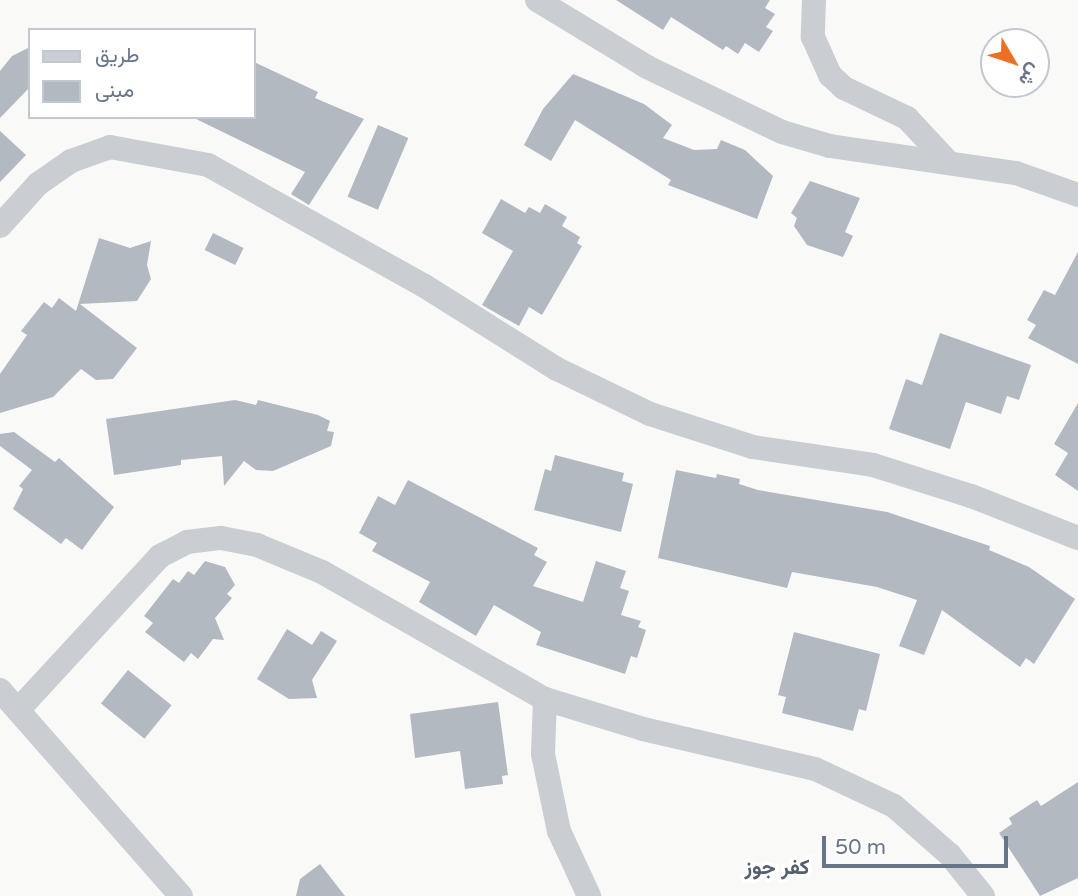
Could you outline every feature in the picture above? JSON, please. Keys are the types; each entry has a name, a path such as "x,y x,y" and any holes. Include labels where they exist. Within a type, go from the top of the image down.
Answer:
{"street":[{"path":"537,0 647,67 782,132 830,146 946,160 1016,173 1078,195"},
{"path":"814,0 813,37 830,75 844,88 907,118 946,160"},
{"path":"0,226 49,177 71,161 110,147 208,166 424,285 557,369 650,414 753,447 873,465 971,496 1078,538"},
{"path":"18,710 160,556 187,542 221,538 257,545 322,572 545,699 643,729 815,769 894,806 950,855 983,896"},
{"path":"0,690 181,896"},
{"path":"545,699 543,754 559,831 589,896"}],"building":[{"path":"616,0 770,0 765,8 775,14 766,27 773,31 759,52 745,43 738,54 726,46 723,50 671,17 663,30"},
{"path":"28,48 28,89 0,118 0,71 12,56"},
{"path":"256,63 318,92 315,98 364,119 309,205 291,194 305,172 196,119 256,119"},
{"path":"573,74 644,104 672,125 663,138 694,150 717,149 721,140 745,150 773,176 757,219 668,185 671,180 575,120 551,161 524,145 543,109"},
{"path":"378,125 408,138 378,210 348,197"},
{"path":"0,131 26,155 0,182"},
{"path":"810,181 860,198 845,232 853,236 843,257 807,245 794,226 797,218 791,213"},
{"path":"501,199 525,213 529,207 540,213 545,204 567,217 562,226 580,237 577,243 582,246 542,315 529,307 519,326 482,305 513,251 482,233"},
{"path":"213,233 244,248 235,265 205,250"},
{"path":"99,238 130,248 151,241 147,265 151,279 137,301 80,304 137,348 113,379 96,380 81,369 53,397 0,413 0,374 27,335 21,331 44,302 52,308 59,298 76,311"},
{"path":"1078,252 1078,364 1028,338 1036,325 1027,320 1044,290 1055,295"},
{"path":"940,333 1031,365 1019,400 1007,396 1001,414 966,402 950,449 889,429 906,379 922,385"},
{"path":"235,400 256,405 258,400 318,415 330,421 327,431 334,432 331,446 273,471 256,470 244,461 224,486 222,456 181,460 181,465 114,475 106,419"},
{"path":"1078,403 1078,491 1055,475 1068,453 1054,444"},
{"path":"14,432 55,462 59,458 114,507 82,550 66,538 61,544 13,509 23,489 19,486 32,470 0,446 0,434"},
{"path":"555,455 624,473 622,481 633,484 621,532 534,510 545,469 551,471"},
{"path":"676,470 716,478 717,474 740,479 739,484 758,490 887,512 990,546 989,550 1029,567 1075,599 1034,664 1026,658 1020,667 942,610 924,655 899,646 917,600 877,587 792,572 787,588 658,558"},
{"path":"408,480 538,548 534,555 547,562 533,586 583,602 596,561 626,571 620,588 629,591 621,615 641,621 638,627 646,630 637,658 631,656 625,674 536,645 541,632 494,605 476,636 419,602 430,582 372,551 377,543 359,533 378,496 395,505"},
{"path":"205,561 225,567 235,585 227,594 232,598 215,618 224,640 213,639 198,659 191,653 184,662 145,632 153,623 144,616 173,579 179,583 188,571 194,575"},
{"path":"287,629 312,645 321,631 337,641 312,680 317,698 289,699 257,679"},
{"path":"794,632 880,654 866,711 859,709 853,731 782,713 786,697 778,695"},
{"path":"128,670 172,705 144,739 101,703"},
{"path":"498,702 508,775 502,776 503,784 465,789 460,751 415,758 410,714"},
{"path":"1078,782 1078,878 1040,896 999,833 1012,824 1009,818 1037,800 1041,806"},
{"path":"320,864 345,896 296,896 300,879"}],"district":[{"name":"كفر جوز","path":"777,868"}]}
